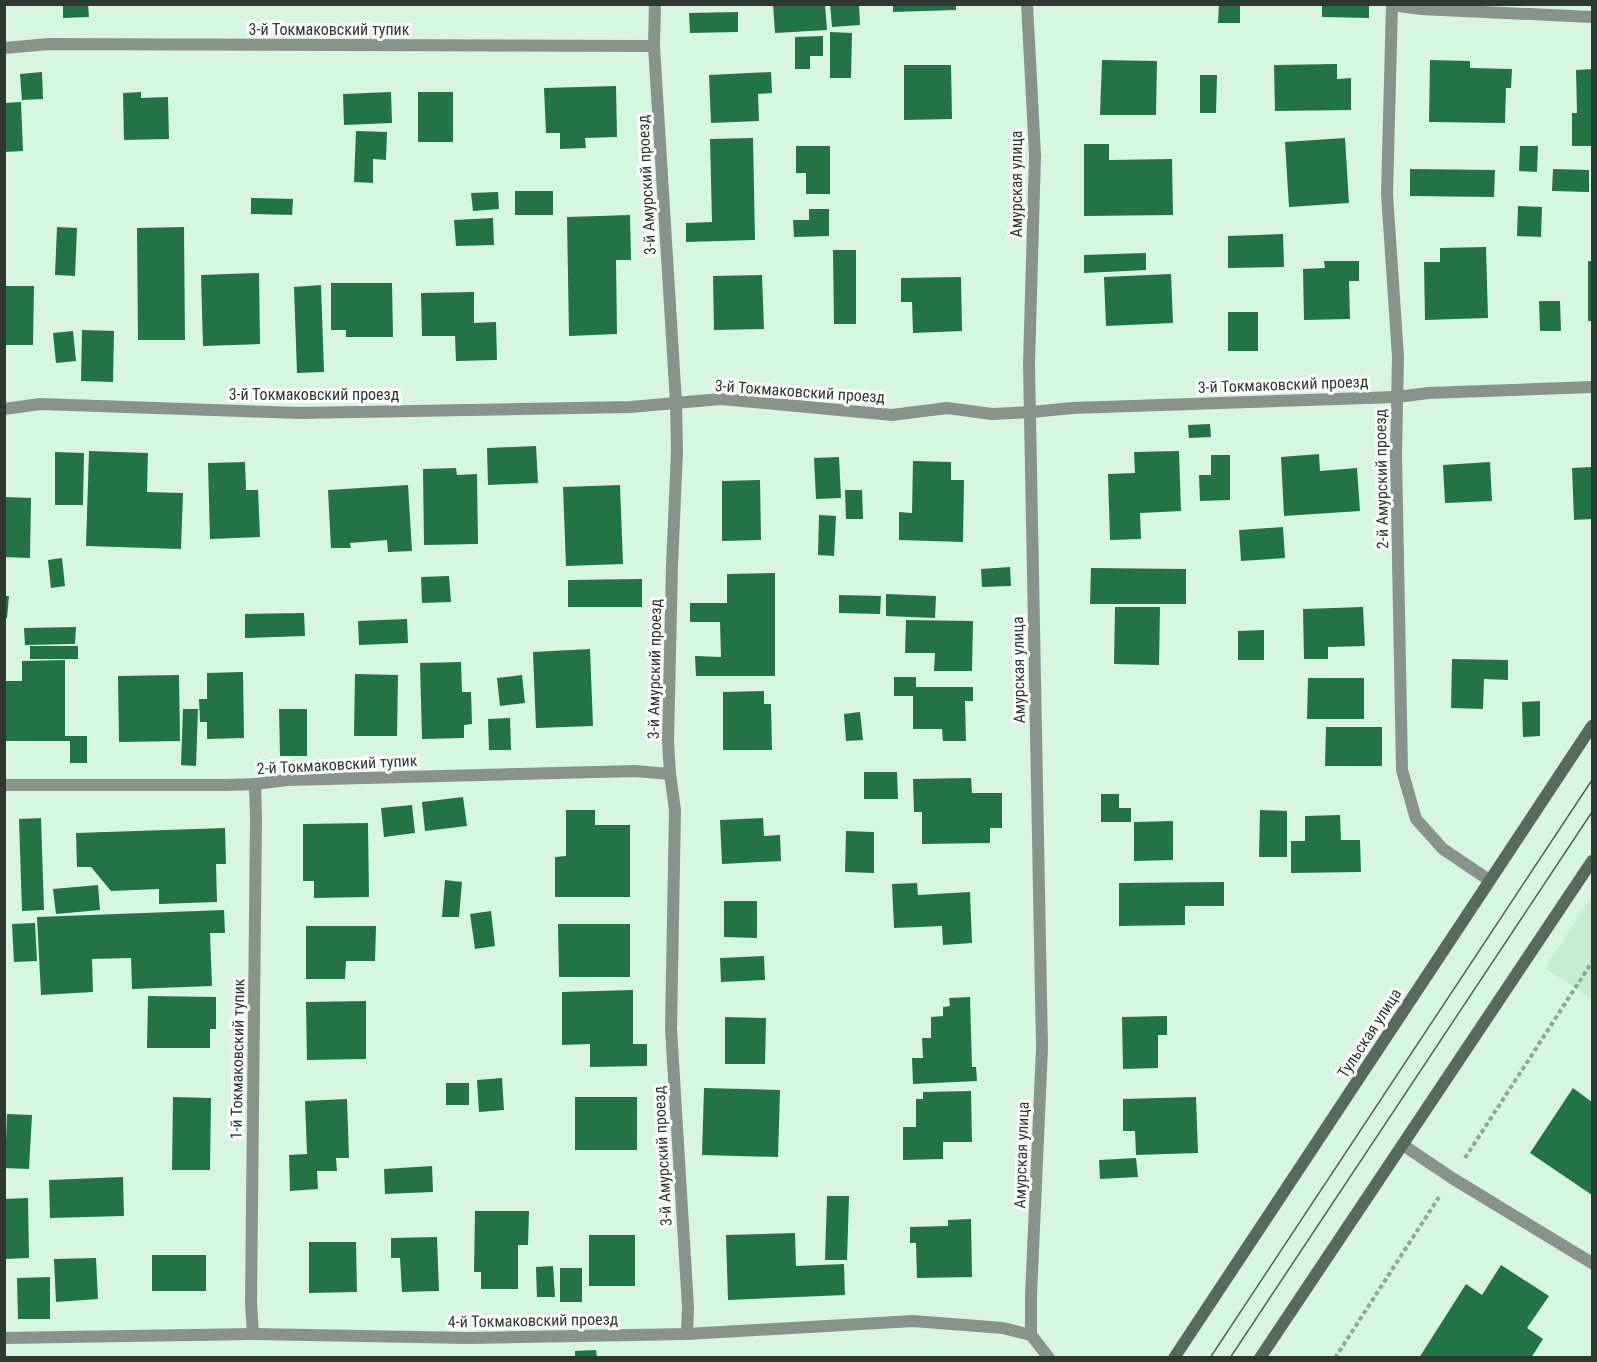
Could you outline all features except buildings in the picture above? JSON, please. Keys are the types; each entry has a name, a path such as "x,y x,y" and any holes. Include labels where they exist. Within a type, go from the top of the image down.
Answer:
{"street":[{"name":"3-й Амурский проезд","path":"654,4 654,46 676,403 677,451 668,741 675,810 671,1029 688,1307 687,1334"},
{"name":"Амурская улица","path":"1027,4 1035,155 1029,364 1042,1048 1031,1335"},
{"path":"1392,5 1421,9 1593,17"},
{"name":"2-й Амурский проезд","path":"1392,5 1388,194 1398,357 1396,397 1402,770 1416,819 1443,849 1490,880"},
{"name":"3-й Токмаковский тупик","path":"4,48 49,44 654,46"},
{"name":"3-й Токмаковский проезд","path":"4,409 40,404 300,413 630,407 721,399 892,414 947,408 992,414 1073,408 1396,397 1429,393 1593,387"},
{"name":"Тульская улица","path":"1174,1358 1593,726"},
{"name":"2-й Токмаковский тупик","path":"4,785 255,784 298,779 635,771 670,774"},
{"name":"1-й Токмаковский тупик","path":"253,1334 251,1303 255,784"},
{"path":"1260,1358 1593,861"},
{"path":"1403,1145 1452,1178 1593,1263"},
{"name":"4-й Токмаковский проезд","path":"4,1338 253,1334 469,1338 687,1334 913,1320 1003,1328 1031,1335"},
{"path":"1031,1335 1049,1358"}],"shaded area":[{"path":"1592,896 1592,999 1545,968"}],"tram line":[{"path":"1210,1358 1592,780"},
{"path":"1230,1358 1592,812"}]}
